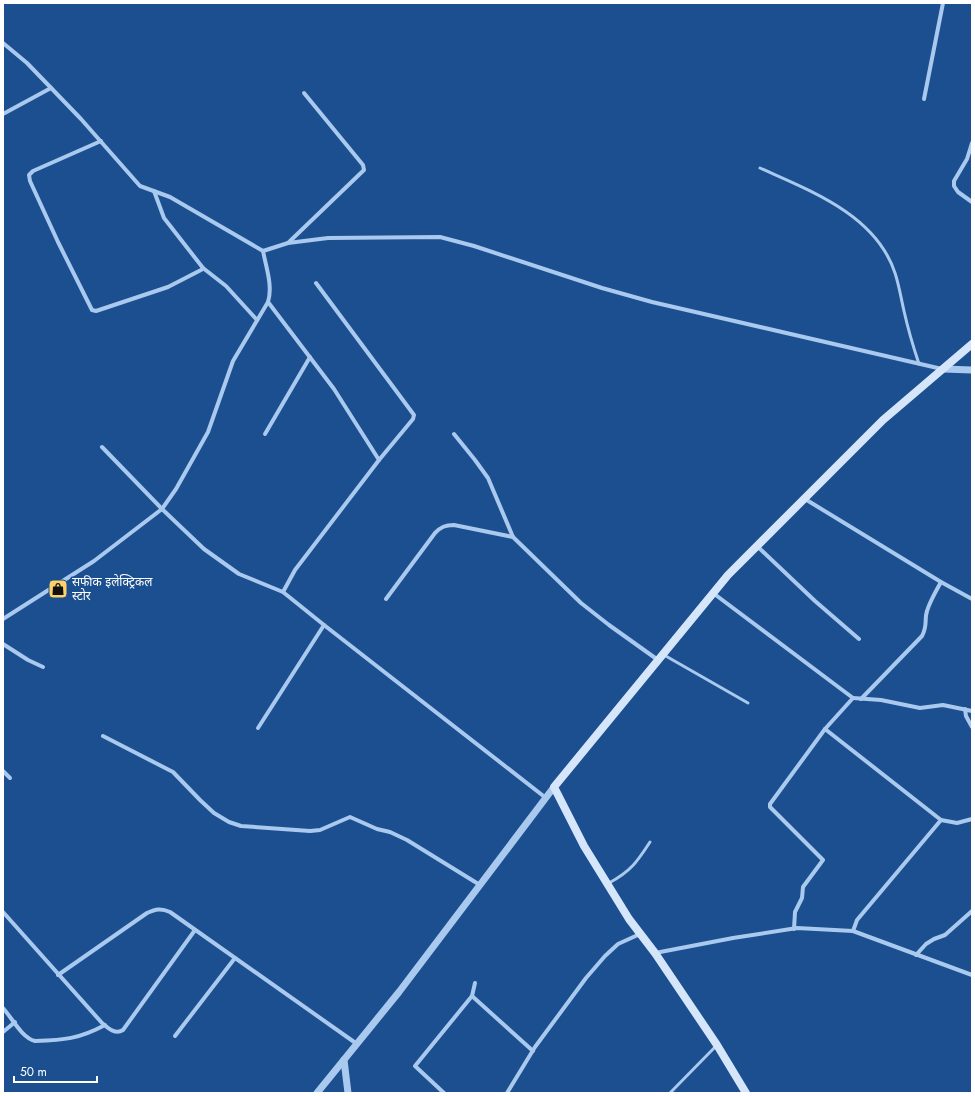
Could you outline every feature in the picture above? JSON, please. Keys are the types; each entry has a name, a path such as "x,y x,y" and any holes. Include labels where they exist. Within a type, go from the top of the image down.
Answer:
{"main road":[{"path":"746,1093 717,1045 655,953 629,919 584,846 554,787 728,575 883,420 972,344"}],"street":[{"path":"924,99 943,3"},
{"path":"3,43 27,63 52,88 137,183 144,188 170,197 263,251 288,243 328,238 414,236 440,237 474,246 602,288 652,302 919,364 943,369 972,370"},
{"path":"3,114 52,88"},
{"path":"288,243 364,170 363,165 304,93"},
{"path":"101,141 33,171 29,175 30,181 58,242 92,310 96,311 168,287 201,270 202,268"},
{"path":"972,143 967,159 954,181 954,186 958,192 972,202"},
{"path":"154,191 164,218 202,268 226,286 257,320"},
{"path":"3,620 94,561 162,509 176,489 208,432 234,360 268,302 270,287 263,251"},
{"path":"283,592 295,570 379,460 413,419 413,413 316,283"},
{"path":"268,302 334,389 379,460"},
{"path":"265,434 310,358"},
{"path":"454,434 488,478 513,537 581,603 619,633 660,657"},
{"path":"102,447 198,544 236,572 283,592 546,798"},
{"path":"804,498 941,582 972,599"},
{"path":"386,599 440,527 454,525 513,537"},
{"path":"757,546 815,601 859,639"},
{"path":"861,699 922,636 926,623 927,609 941,582"},
{"path":"713,593 853,698 881,700 920,708 943,705 972,711"},
{"path":"258,728 324,625"},
{"path":"3,644 28,660 43,667"},
{"path":"794,929 795,912 802,898 803,887 823,860 770,806 825,729 853,698"},
{"path":"965,709 966,716 972,727"},
{"path":"825,729 941,820 956,823 972,820"},
{"path":"102,736 173,772 214,813 229,822 241,826 310,832 320,830 350,817 372,828 390,832 407,840 480,885"},
{"path":"3,771 10,778"},
{"path":"317,1093 399,992 554,787"},
{"path":"853,932 857,920 941,820"},
{"path":"58,975 147,913 156,909 163,909 170,912 357,1044"},
{"path":"916,955 926,944 945,935 972,911"},
{"path":"3,912 50,964 58,975 105,1025 114,1031 119,1032 123,1030 195,930"},
{"path":"655,953 733,938 794,929 853,932 972,975"},
{"path":"507,1093 533,1051 586,978 605,956 618,944 640,934"},
{"path":"175,1036 235,958"},
{"path":"444,1093 415,1066 472,996 475,983"},
{"path":"472,996 533,1051"},
{"path":"3,1008 24,1036 35,1041 79,1037 105,1025"},
{"path":"3,1032 15,1022"},
{"path":"344,1060 348,1093"}],"lane":[{"path":"760,168 814,192 847,212 869,231 885,250 895,272 909,333 919,364"},
{"path":"660,657 748,702"},
{"path":"608,884 623,876 638,861 650,842"},
{"path":"670,1093 717,1045"}],"place":[{"name":"सफीक इलेक्ट्रिकल स्टोर","path":"58,589"}]}
